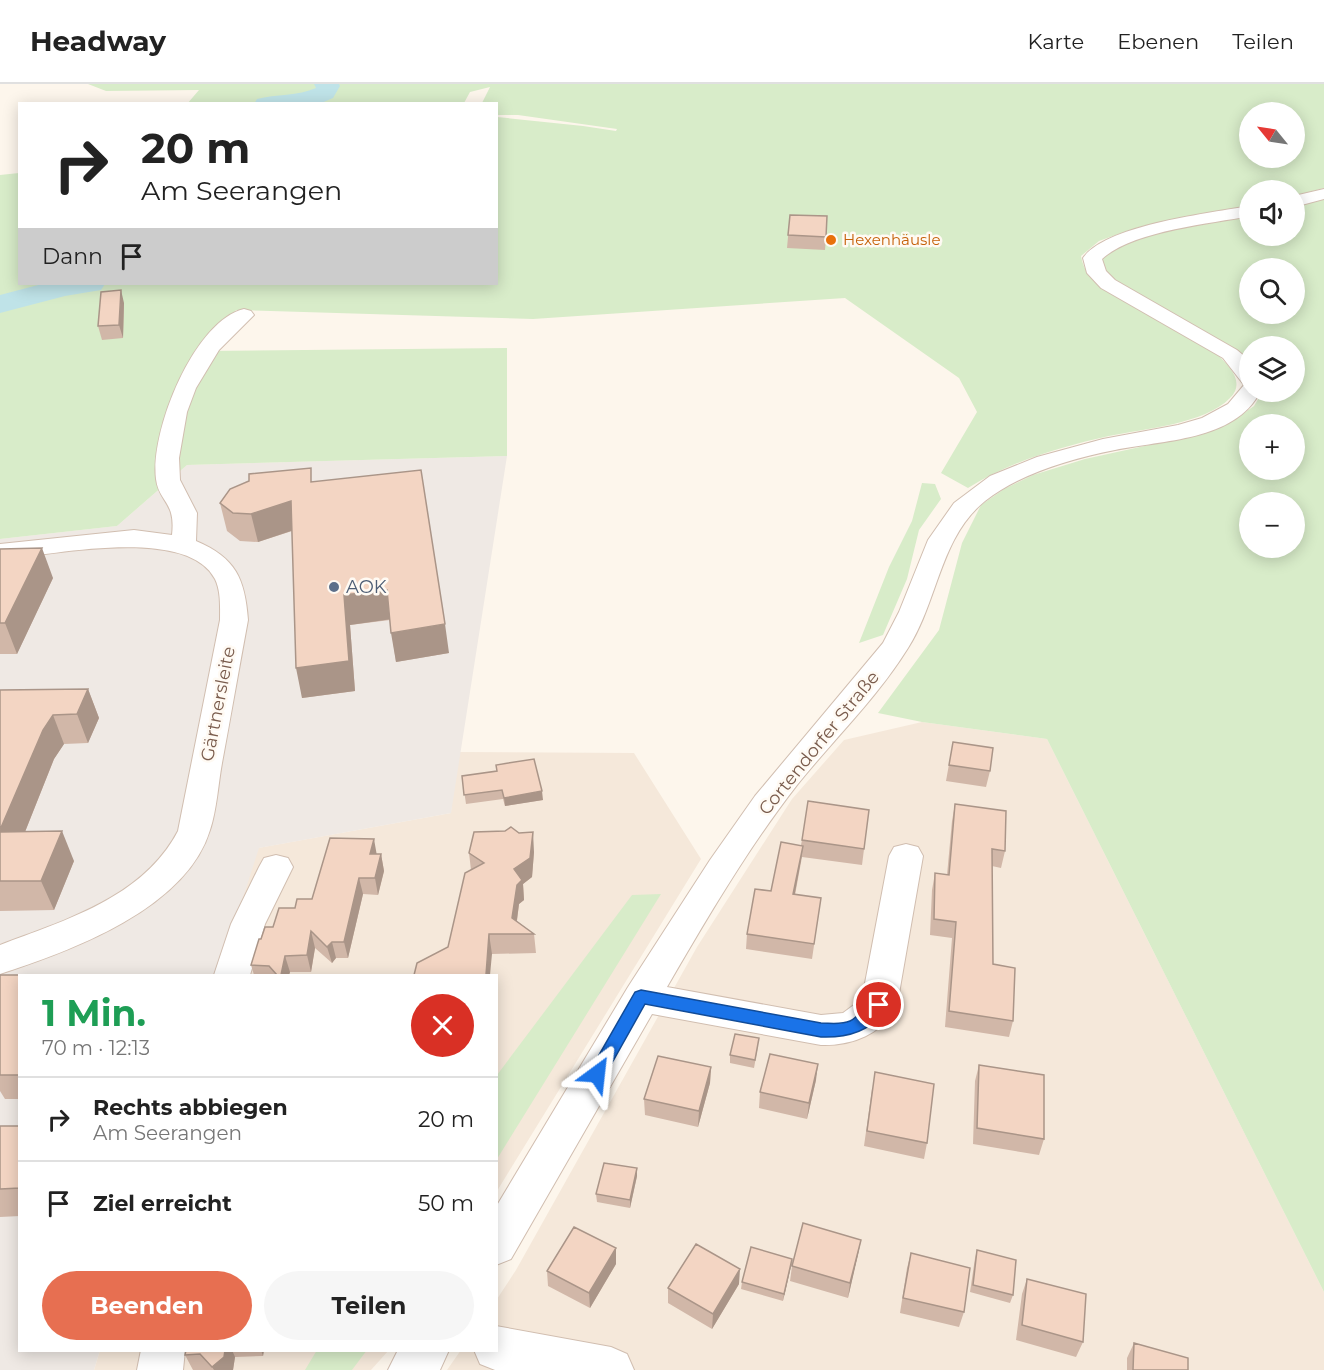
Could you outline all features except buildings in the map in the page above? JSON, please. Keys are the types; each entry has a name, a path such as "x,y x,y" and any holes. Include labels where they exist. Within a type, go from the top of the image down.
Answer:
{"street":[{"path":"1305,199 1324,194"},
{"path":"1239,213 1129,237 1102,247 1095,253 1092,263 1096,273 1116,289 1230,354 1239,363"},
{"path":"183,545 185,513 169,483 166,457 177,411 201,358 226,328 244,315"},
{"name":"Cortendorfer Straße","path":"498,1242 531,1190 641,997 722,869 793,770 861,693 904,635 914,616 942,534 949,522 971,500 1008,476 1077,453 1217,418 1236,408 1241,402"},
{"name":"Gärtnersleite","path":"0,552 134,538 183,545 195,549 219,567 227,577 232,589 234,620 194,831 177,860 147,889 104,917 0,960"},
{"path":"641,997 821,1030 838,1031 854,1027 869,1017 879,1005 906,856"},
{"path":"232,974 248,924 276,867"},
{"path":"498,1348 611,1370"},
{"path":"160,1370 163,1352"},
{"path":"411,1370 425,1352"}],"shaded area":[{"path":"507,456 451,813 259,848 218,974 18,974 18,1352 99,1352 94,1370 0,1370 0,539 117,526 187,465"},
{"path":"922,722 1047,739 1324,1292 1324,1370 447,1370 460,1352 498,1352 498,1297 516,1270 697,947 792,799 844,740"},
{"path":"455,752 634,753 701,859 498,1189 498,974 218,974 258,848 451,813"},
{"path":"99,1352 387,1352 371,1370 94,1370"}],"green space":[{"path":"88,84 1324,84 1324,188 1305,193 1305,180 1239,180 1239,208 1121,233 1099,241 1081,256 1090,276 1106,291 1219,356 1235,376 1234,392 1219,407 1190,420 1109,436 1054,450 1001,470 968,488 941,473 977,412 959,378 845,298 533,319 236,310 205,351 507,348 507,456 187,465 117,526 0,539 0,175 18,173 18,285 498,285 498,117 616,131 617,129 518,115 498,115 498,102 482,102 490,87 470,92 465,102 189,102 199,90 106,91"},
{"path":"1324,198 1324,1292 1047,739 922,722 878,713 939,630 962,543 981,505 1004,489 1033,475 1085,459 1172,440 1239,417 1239,480 1305,480 1305,414 1243,414 1256,402 1305,402 1305,336 1239,336 1239,358 1121,285 1102,268 1101,259 1128,242 1193,225 1239,217 1239,246 1305,246 1305,203"},
{"path":"922,483 935,484 941,499 919,530 907,579 883,635 859,643 889,567 912,521"},
{"path":"661,894 498,1157 498,1074 632,895"},
{"path":"316,1352 366,1352 352,1370 305,1370"}],"waterway":[{"path":"281,102 313,98 325,93 329,86 325,84"},
{"path":"0,304 64,287 81,285"}],"place":[{"name":"Hexenhäusle","path":"831,240"},
{"name":"AOK","path":"334,587"}],"route":[{"path":"597,1074 641,997 821,1030 838,1031 854,1027 869,1017 879,1005"}]}
